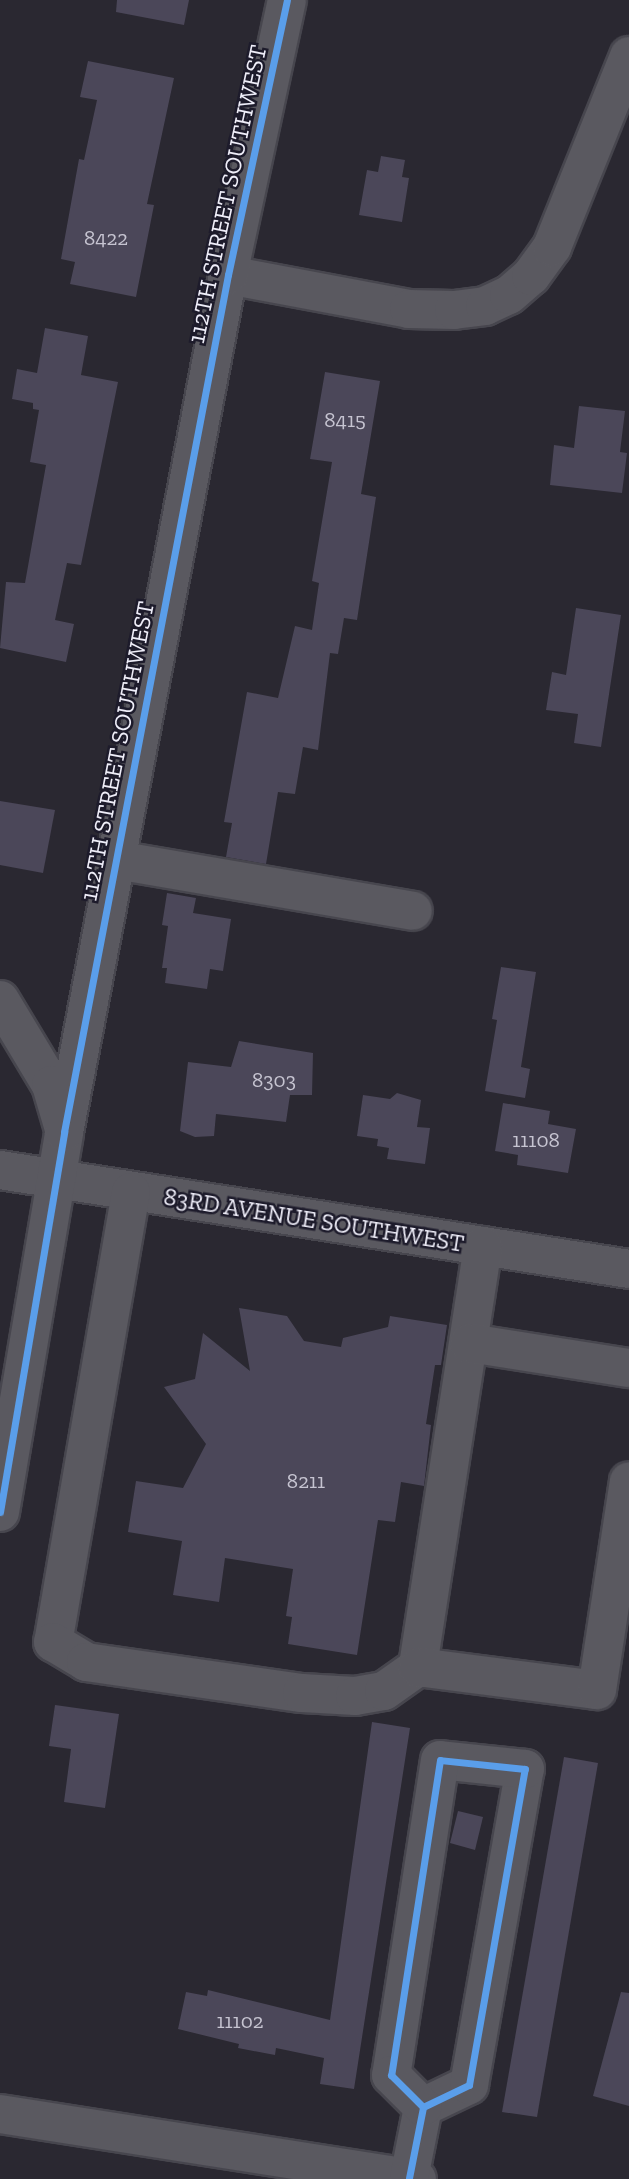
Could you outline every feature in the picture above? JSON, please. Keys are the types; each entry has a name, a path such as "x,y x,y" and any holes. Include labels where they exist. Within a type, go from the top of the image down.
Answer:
{"street":[{"name":"112TH STREET SOUTHWEST","path":"0,1512 58,1181 64,1132 228,275 287,0"},
{"path":"228,275 409,309 454,310 485,306 509,295 531,276 552,247 629,56"},
{"path":"116,860 413,911"},
{"path":"0,1000 51,1085 64,1132"},
{"name":"83RD AVENUE SOUTHWEST","path":"0,1170 629,1269"},
{"path":"131,1192 53,1642 86,1662 302,1693 355,1696 384,1691 418,1667 597,1689 629,1481"},
{"path":"418,1667 483,1247"},
{"path":"469,1343 629,1368"},
{"path":"440,1760 525,1769 469,2085 423,2107 391,2075 440,1760"},
{"path":"0,2114 413,2178 423,2107"}],"building":[{"path":"117,0 189,0 184,25 116,12"},
{"path":"88,61 174,78 147,204 154,205 136,297 70,284 75,262 61,259 79,159 84,160 97,100 80,97"},
{"path":"381,156 405,160 402,177 409,178 402,222 359,215 367,170 378,172"},
{"path":"45,328 88,336 81,375 118,382 81,565 67,563 55,620 74,624 66,662 0,648 6,582 25,583 46,465 30,462 39,410 33,409 33,403 12,399 17,369 37,373"},
{"path":"325,372 380,381 361,494 376,497 357,620 344,618 338,654 330,653 318,750 303,747 295,794 278,792 266,864 226,857 232,823 224,822 247,692 278,698 295,626 312,630 319,583 312,581 332,462 310,459"},
{"path":"579,406 625,411 620,452 627,453 622,493 550,485 554,445 574,448"},
{"path":"576,608 621,615 601,747 574,743 578,714 546,710 552,672 566,675"},
{"path":"0,801 55,810 43,873 0,865"},
{"path":"167,893 196,898 193,913 231,919 223,971 210,969 207,989 165,983 167,968 162,968 168,926 162,925"},
{"path":"501,967 536,972 521,1067 530,1069 525,1098 485,1091 497,1020 492,1019"},
{"path":"239,1041 313,1053 312,1095 290,1095 286,1122 216,1114 214,1136 195,1137 180,1131 188,1062 231,1067"},
{"path":"397,1093 421,1100 417,1127 430,1128 425,1164 387,1159 389,1148 377,1146 378,1139 357,1136 363,1095 390,1099"},
{"path":"503,1103 550,1111 548,1124 576,1129 568,1173 517,1165 518,1155 495,1151"},
{"path":"239,1308 287,1316 304,1341 341,1347 343,1338 388,1327 390,1316 447,1325 441,1365 435,1365 426,1424 431,1425 424,1486 401,1482 395,1522 378,1520 357,1655 288,1644 292,1617 286,1616 293,1569 225,1558 219,1602 173,1595 182,1541 128,1532 136,1481 183,1488 206,1444 164,1387 195,1379 203,1333 250,1371"},
{"path":"55,1705 119,1714 105,1808 64,1802 71,1749 49,1746"},
{"path":"372,1722 410,1728 354,2089 320,2084 324,2058 276,2048 275,2055 238,2048 239,2044 178,2029 186,1992 207,1996 208,1990 330,2020"},
{"path":"564,1757 598,1763 537,2117 502,2112"},
{"path":"458,1811 483,1817 475,1850 450,1843"},
{"path":"621,1992 629,1993 629,2106 593,2096"}],"cycle path":[{"path":"0,1512 64,1132 228,275 287,0"},
{"path":"409,2178 423,2107 469,2085 525,1769 440,1760 391,2075 423,2107"}]}
